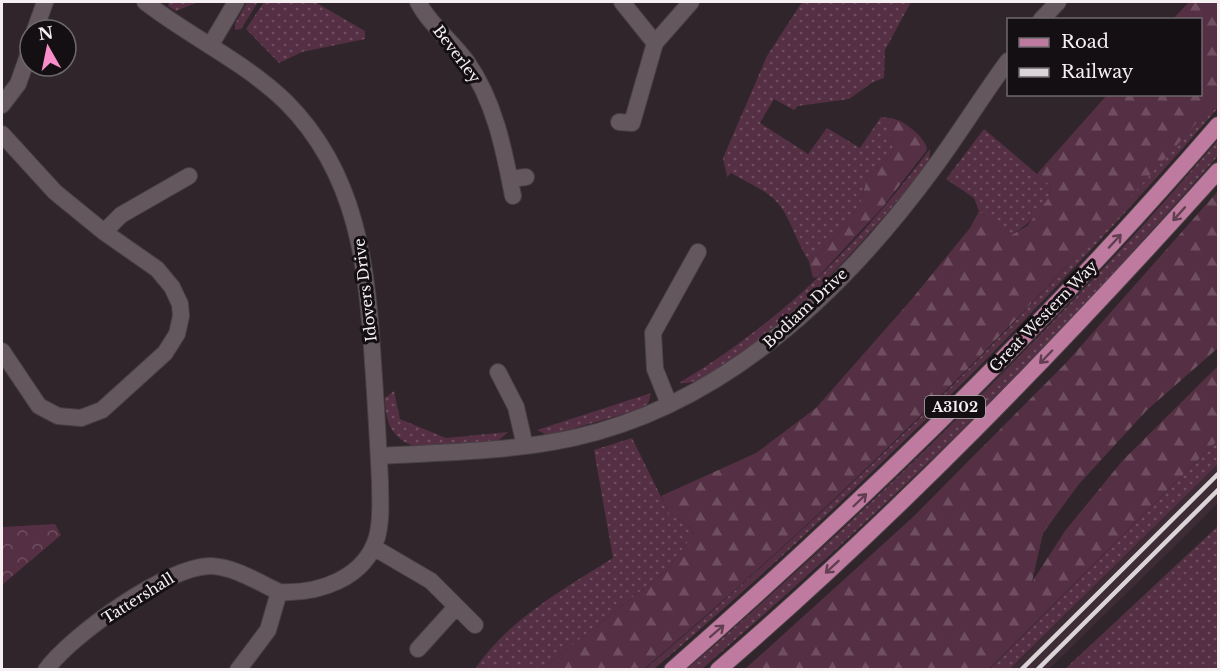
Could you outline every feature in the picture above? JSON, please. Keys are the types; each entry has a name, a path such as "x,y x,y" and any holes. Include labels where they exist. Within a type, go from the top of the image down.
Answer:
{"main road":[{"name":"Great Western Way","path":"672,669 780,575 903,459 1081,278 1218,125"},
{"name":"Great Western Way","path":"718,669 861,540 981,425 1089,312 1218,171"}],"street":[{"path":"39,18 45,2"},
{"name":"Idovers Drive","path":"145,2 286,102 324,150 348,197 360,237 368,285 379,456"},
{"path":"210,46 236,2"},
{"name":"Beverley","path":"418,2 459,52 481,84 518,178 513,196"},
{"path":"622,2 655,43"},
{"path":"619,122 632,123 655,43 691,2"},
{"path":"1043,18 1058,2"},
{"name":"Bodiam Drive","path":"379,456 525,446 587,434 669,404 754,355 814,303 910,199 1007,62"},
{"path":"2,105 21,78"},
{"path":"2,134 35,173 104,232 157,269 172,287 180,304 181,325 165,352 102,410 81,418 57,416 39,406 2,351"},
{"path":"104,232 121,215 189,176"},
{"path":"669,404 653,361 653,333 698,252"},
{"path":"498,372 516,407 525,446"},
{"name":"Tattershall","path":"46,669 72,641 176,573 208,566 219,567 279,592 310,591 328,586 354,570 373,547 381,513 379,456"},
{"path":"373,547 431,581 476,625"},
{"path":"238,669 268,630 279,592"},
{"path":"418,649 456,607"}],"shaded area":[{"path":"1218,464 1218,503 1181,540 1049,669 1010,670"}],"green space":[{"path":"169,2 198,2 176,11 168,6"},
{"path":"247,2 258,2 241,29 235,30 235,24"},
{"path":"264,2 315,2 365,31 365,39 302,52 279,63 246,29"},
{"path":"802,2 911,2 885,50 884,78 873,82 849,99 798,106 794,110 774,99 760,123 808,154 827,128 860,148 881,117 890,118 890,134 894,147 890,156 867,178 861,202 837,235 809,261 777,202 765,192 731,173 727,177 723,158 767,56"},
{"path":"1189,2 1218,2 1218,98 1083,249 1013,322 870,465 796,535 644,669 542,669 666,571 694,534 690,527 669,513 661,496 756,453 816,408 911,300 970,228 979,211 1010,236 1027,226 1051,195 1050,185 1036,175 1106,96 1202,96 1202,18 1174,18"},
{"path":"1218,98 1218,108 1152,183 1085,256 946,399 875,469 729,604 654,669 644,670 823,510 953,385 1080,252"},
{"path":"890,118 900,121 913,130 923,140 927,150 882,208 818,277 813,278 809,261 837,235 861,202 867,178 890,156 894,147 890,134"},
{"path":"984,129 1050,185 1051,196 1042,208 1028,223 1010,236 979,211 974,198 946,179"},
{"path":"1218,140 1218,156 1096,292 988,404 894,495 751,626 702,669 686,670 806,563 980,396 1092,281"},
{"path":"930,149 930,156 918,178 855,249 795,310 762,340 730,363 702,379 679,383 753,333 816,279 874,218"},
{"path":"1218,191 1218,348 1147,410 1079,484 1043,533 1032,582 1065,531 1123,460 1218,366 1218,440 989,669 745,669 912,518 1066,363"},
{"path":"394,391 400,419 446,438 508,432 498,441 417,447 408,444 396,435 386,415 385,398"},
{"path":"651,393 648,404 635,411 547,435 537,430"},
{"path":"632,438 669,513 690,527 694,534 666,571 542,669 474,670 503,635 520,621 556,594 613,558 594,450"},
{"path":"1218,440 1218,464 1010,669 989,670"},
{"path":"55,524 61,535 2,585 2,527"},
{"path":"1218,526 1218,669 1065,669"}],"railway":[{"path":"1021,670 1218,474"},
{"path":"1037,670 1218,490"}]}
